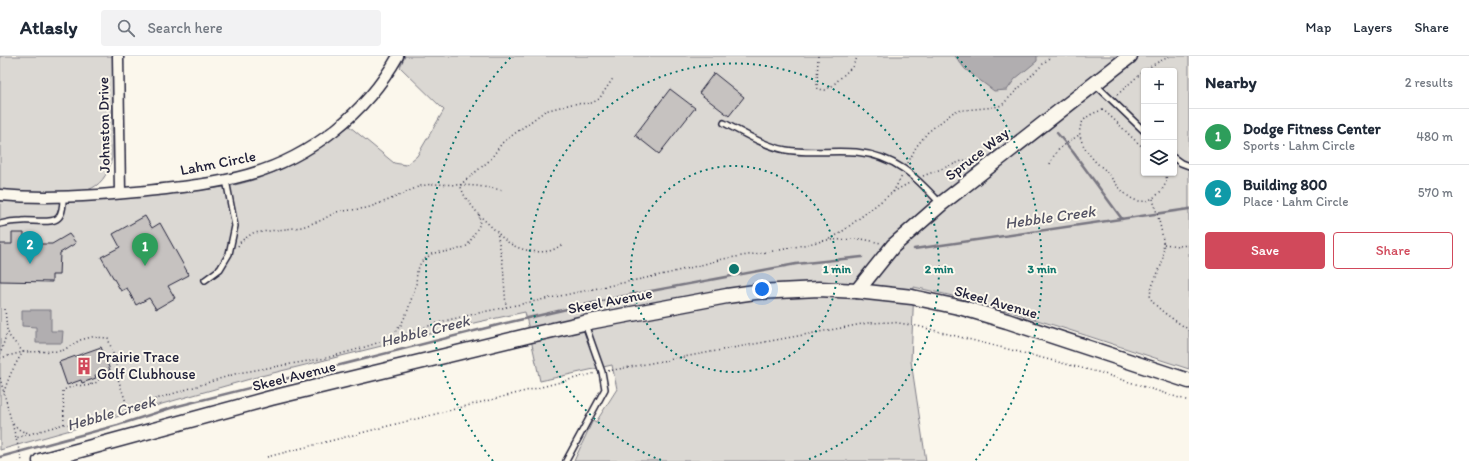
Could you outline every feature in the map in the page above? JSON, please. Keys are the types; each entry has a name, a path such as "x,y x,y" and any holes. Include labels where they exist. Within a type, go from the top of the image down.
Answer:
{"street":[{"name":"Johnston Drive","path":"118,56 120,193"},
{"name":"Lahm Circle","path":"0,195 63,197 120,193 226,180 249,175 281,163 330,134 349,118 370,96 382,81 398,56"},
{"name":"Spruce Way","path":"857,290 893,246 941,204 1130,56"},
{"name":"Skeel Avenue","path":"40,461 271,398 584,323 755,292 819,289 857,290 912,297 963,308 1007,321 1189,381"}],"lane":[{"path":"1095,84 1141,128"},
{"path":"724,123 759,141 786,150 857,152 881,157 905,169 917,178 941,204"},
{"path":"1177,160 1189,166"},
{"path":"205,280 220,269 229,254 235,226 226,180"},
{"path":"0,224 22,221 51,221 56,219 60,216 62,211 63,197"},
{"path":"566,461 606,389 602,372 584,323"}],"path":[{"path":"818,56 817,86 818,89 825,90 832,86 852,67 858,56"},
{"path":"893,192 916,146 928,132 955,111 1002,105 1051,56"},
{"path":"1166,176 1167,181 1153,199 1145,202 1136,201 1128,196 1094,160 1083,145 1079,136 1080,126 1086,118 1103,110 1105,106 1144,69 1172,56"},
{"path":"460,185 490,160 502,143 544,111 572,104 592,103 599,99 614,77"},
{"path":"1103,110 1122,127 1130,137 1141,146"},
{"path":"1050,164 1053,155 1058,150 1079,136"},
{"path":"235,251 241,241 253,233 302,227 322,220 336,212 367,208 420,186 433,184 460,185 503,190"},
{"path":"460,185 465,197 479,215 490,224 508,244 524,249 548,251 554,250 563,244"},
{"path":"1153,199 1164,244 1162,262 1150,290 1150,297 1155,305 1189,330"},
{"path":"391,338 401,325 408,310 416,284 417,272 421,262 433,253 461,249 468,245 480,224 479,215"},
{"path":"498,233 503,265 506,307"},
{"path":"16,438 64,424 74,425 118,414 128,408 238,373 326,358 362,348 444,321 670,273 723,259 780,250 827,240 862,239 893,246"},
{"path":"1164,244 1189,246"},
{"path":"5,309 7,330 10,337 23,352"},
{"path":"267,457 602,372 868,323 892,322 917,326 1004,347 1101,373 1189,401"},
{"path":"0,355 7,330"},
{"path":"0,358 23,352 62,351 80,340 92,337 108,338 116,363 116,373 128,408"},
{"path":"4,392 11,373 23,352"},
{"path":"64,424 63,390 77,385 91,385 97,382 100,378 116,373"},
{"path":"0,378 22,461"},
{"path":"89,380 91,385"},
{"path":"12,424 21,431 30,433"}],"shaded area":[{"path":"0,56 113,56 112,158 103,180 96,186 88,190 69,193 0,192"},
{"path":"405,56 1189,56 1189,369 1018,314 914,287 911,361 926,461 574,461 593,420 596,422 617,389 612,365 540,381 525,312 478,322 257,377 0,450 0,201 43,202 108,199 206,189 239,184 254,180 297,161 324,145 349,126 394,163 406,165 417,156 444,110 400,67"},
{"path":"955,56 1037,56 1037,61 1015,79 1007,90 994,91 965,69"},
{"path":"22,310 51,310 51,331 63,331 62,343 36,343 36,327 22,326"}],"building":[{"path":"714,73 744,97 729,116 699,93"},
{"path":"670,89 695,108 659,154 635,135"},
{"path":"145,216 152,228 160,223 189,275 168,286 175,298 156,309 149,298 136,305 127,288 121,291 101,257 120,247 113,234"},
{"path":"12,233 24,233 24,244 52,244 69,234 76,243 60,253 59,275 52,275 52,282 0,281 0,244 12,244"},
{"name":"Prairie Trace Golf Clubhouse","path":"101,347 110,370 95,375 96,378 82,383 81,380 67,385 59,362"}],"waterway":[{"path":"1057,133 1073,152 1122,219"},
{"name":"Hebble Creek","path":"914,249 1189,209"},
{"name":"Hebble Creek","path":"0,457 118,425 174,407 506,323 619,297 796,264 862,257"}],"place":[{"name":"Building 800","path":"30,264"},
{"name":"Dodge Fitness Center","path":"145,266"},
{"name":"Prairie Trace Golf Clubhouse","path":"84,366"}]}
